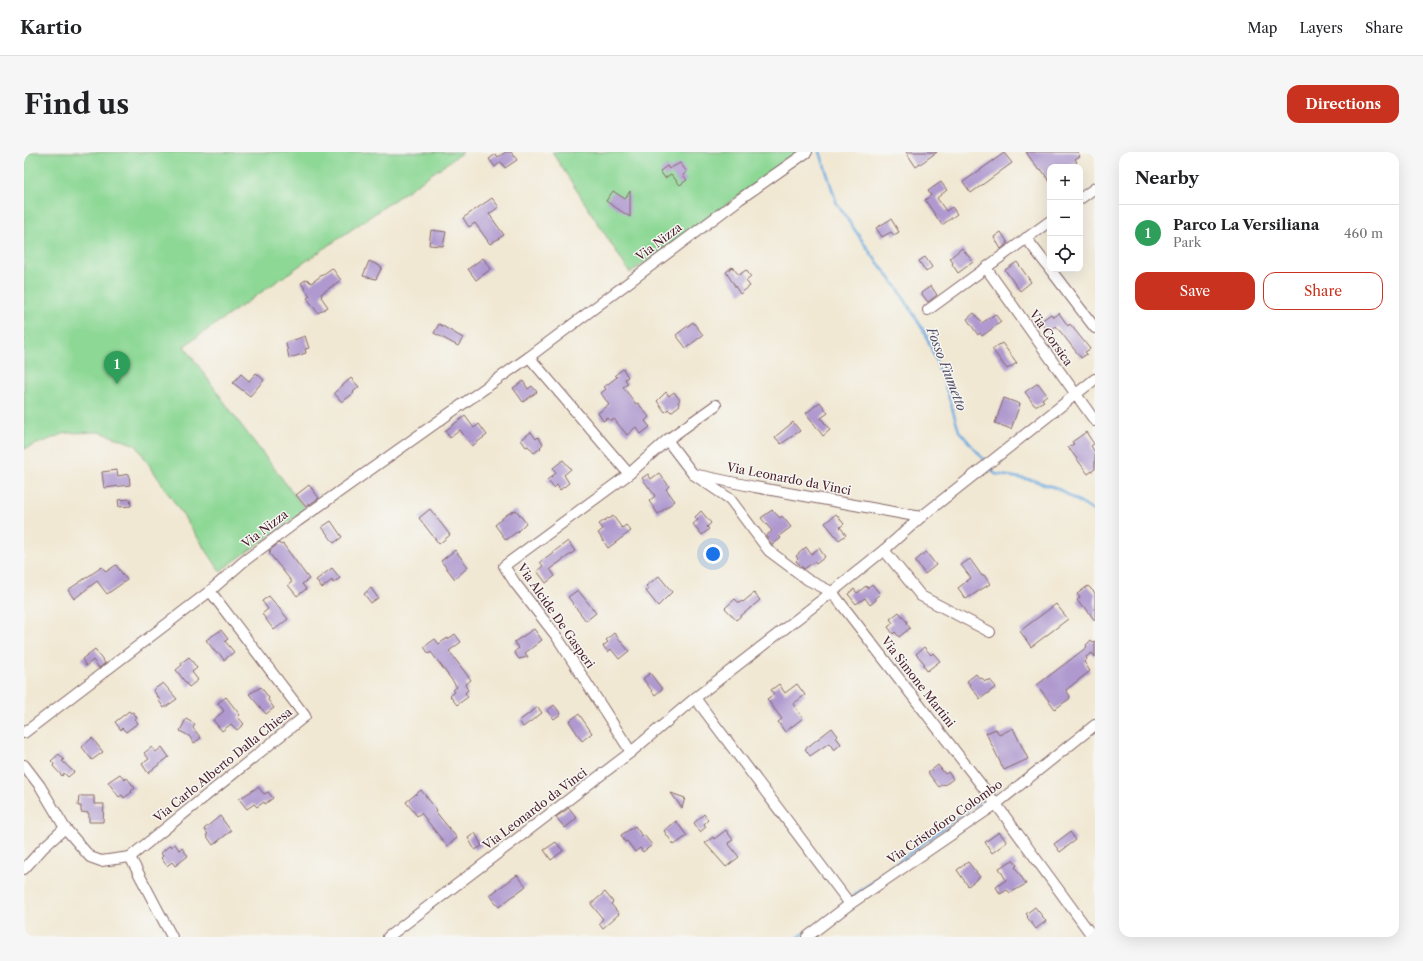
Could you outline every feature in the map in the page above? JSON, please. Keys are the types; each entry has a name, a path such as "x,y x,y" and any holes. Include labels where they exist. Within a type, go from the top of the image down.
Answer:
{"street":[{"name":"Via Nizza","path":"24,733 210,591 243,562 298,521 529,357 734,203 807,152"},
{"path":"1083,197 1095,188"},
{"path":"928,310 1047,223"},
{"path":"1026,238 1047,265"},
{"name":"Via Corsica","path":"986,268 1075,395 1095,421"},
{"path":"1052,272 1095,328"},
{"path":"529,357 629,474 667,440 716,405"},
{"name":"Via Leonardo da Vinci","path":"388,937 631,752 695,698 832,592 884,550 921,517 1095,379"},
{"path":"667,440 693,474"},
{"name":"Via Alcide De Gasperi","path":"629,474 504,566 515,583 557,637 631,752"},
{"name":"Via Leonardo da Vinci","path":"693,474 755,487 921,517"},
{"name":"Via Simone Martini","path":"693,474 730,499 769,551 808,580 832,592 991,798 1093,937"},
{"path":"884,550 921,596 990,632"},
{"name":"Via Carlo Alberto Dalla Chiesa","path":"130,857 305,716 210,591"},
{"path":"695,698 848,901"},
{"name":"Via Cristoforo Colombo","path":"808,937 848,901 1095,725"},
{"path":"24,765 40,786 65,828 90,857 101,861 130,857 172,937"},
{"path":"24,869 44,847 65,828"}],"green space":[{"path":"24,152 463,152 184,346 238,421 306,510 220,571 136,445 100,432 66,433 24,449"},
{"path":"552,152 800,152 630,273"}],"building":[{"path":"506,152 511,152 517,160 505,168 501,162 495,167 489,159 496,154 498,157"},
{"path":"906,152 937,152 916,167"},
{"path":"1026,152 1077,152 1080,156 1075,159 1077,162 1074,164 1047,164 1047,178 1041,169 1040,170"},
{"path":"1004,153 1012,163 971,193 963,182"},
{"path":"680,163 687,172 683,175 687,180 680,185 671,174 665,178 660,171 667,166 669,169"},
{"path":"941,182 947,190 937,198 946,211 952,207 957,214 942,225 925,200 931,195 928,191"},
{"path":"613,191 625,199 630,191 630,217 606,201"},
{"path":"492,198 499,207 489,214 504,235 490,244 475,223 469,227 463,218"},
{"path":"891,219 899,232 894,235 891,232 882,237 876,228"},
{"path":"431,230 446,232 443,246 429,245"},
{"path":"1001,232 1008,243 1001,249 994,237"},
{"path":"962,248 973,262 958,273 950,258"},
{"path":"925,257 932,267 926,272 919,261"},
{"path":"483,258 491,269 476,280 468,269"},
{"path":"369,261 382,267 376,279 363,276"},
{"path":"1017,262 1031,282 1020,291 1005,270"},
{"path":"732,267 739,275 746,270 751,277 746,281 750,286 740,294 726,272"},
{"path":"332,268 341,280 321,294 321,297 328,307 318,313 307,298 310,296 301,283 307,279 311,283"},
{"path":"931,286 937,295 928,302 921,293"},
{"path":"974,313 982,323 995,314 1001,322 982,336 980,333 978,335 967,319"},
{"path":"1059,313 1068,326 1070,324 1090,349 1085,352 1087,354 1081,358 1056,326 1048,332 1042,324 1041,321 1051,314 1053,317"},
{"path":"693,322 703,335 686,348 676,335"},
{"path":"439,324 463,338 458,346 434,333"},
{"path":"305,336 309,348 305,349 306,353 289,358 286,343"},
{"path":"1002,343 1017,363 1007,369 992,349"},
{"path":"623,369 628,377 625,379 628,384 623,387 636,404 638,403 649,417 645,421 650,427 641,434 636,427 627,435 614,419 611,421 608,418 603,421 598,413 609,405 601,393 606,389 604,387 617,377 615,375"},
{"path":"256,373 264,380 250,396 233,383 241,374 249,381"},
{"path":"351,378 359,387 342,402 334,393"},
{"path":"523,381 528,389 532,386 537,392 523,402 513,388"},
{"path":"1038,383 1047,395 1042,399 1044,401 1034,405 1025,392"},
{"path":"666,392 669,396 674,392 680,400 678,402 680,405 671,412 668,409 665,412 657,401"},
{"path":"1004,398 1020,404 1011,429 995,423"},
{"path":"820,402 828,413 821,418 830,430 823,436 806,413"},
{"path":"465,416 474,428 479,424 487,435 472,446 460,430 450,438 445,431"},
{"path":"793,422 800,431 781,444 775,437"},
{"path":"531,432 536,439 538,437 543,444 540,447 541,448 534,453 528,446 526,447 521,440"},
{"path":"1086,432 1094,444 1091,446 1095,452 1095,469 1088,474 1068,447 1074,444 1072,442"},
{"path":"563,460 571,469 564,475 569,483 560,490 557,485 554,488 547,480 556,473 553,468"},
{"path":"117,470 118,476 129,474 130,485 104,488 102,472"},
{"path":"659,473 669,486 666,489 675,501 658,514 649,501 655,496 642,478 648,474 651,479"},
{"path":"309,485 319,498 306,507 296,495"},
{"path":"130,499 131,506 119,507 118,500"},
{"path":"430,509 450,535 439,544 419,518"},
{"path":"516,510 526,523 506,540 495,525 506,515"},
{"path":"772,510 780,518 782,516 791,527 779,536 781,538 772,545 766,536 772,531 761,518"},
{"path":"701,511 711,523 707,527 709,529 702,535 693,524 698,520 695,517"},
{"path":"836,514 844,524 840,527 846,535 839,540 825,523"},
{"path":"613,516 622,528 626,525 631,531 608,548 598,533 603,529 599,524"},
{"path":"331,521 342,537 334,543 322,527"},
{"path":"568,541 575,551 550,569 555,576 546,583 537,571 543,566 540,562"},
{"path":"279,543 281,545 283,544 309,579 302,584 306,589 297,596 288,585 292,582 269,553 271,552 269,551"},
{"path":"806,547 811,554 819,548 825,557 816,564 814,562 804,569 796,561 798,559 796,556"},
{"path":"455,550 468,567 455,579 441,561"},
{"path":"926,552 936,565 925,574 915,561"},
{"path":"970,559 982,576 984,575 990,584 966,599 958,588 971,578 961,565"},
{"path":"116,565 127,580 107,594 97,581 74,599 68,590 102,567 106,572"},
{"path":"332,568 340,578 333,583 332,580 322,588 316,580"},
{"path":"659,576 672,592 658,606 646,591 649,589 646,586"},
{"path":"872,584 880,594 870,605 865,598 856,604 848,594 854,589 857,593 866,586 867,588"},
{"path":"1088,586 1095,593 1095,621 1085,607 1083,608 1077,600 1080,598 1077,594"},
{"path":"371,588 378,598 371,603 364,594"},
{"path":"578,590 596,613 586,621 568,597"},
{"path":"754,593 760,600 736,620 725,608 735,599 739,603 742,601 743,602"},
{"path":"269,596 288,619 274,630 262,614 268,609 262,601"},
{"path":"1056,604 1068,619 1031,647 1020,631"},
{"path":"899,612 910,628 899,637 895,632 893,634 888,627 893,623 890,619"},
{"path":"534,629 542,640 525,653 528,657 519,659 514,652 519,648 514,642"},
{"path":"221,630 228,639 225,641 234,652 224,660 206,640"},
{"path":"614,633 629,651 619,659 611,649 608,652 603,646 608,642 606,640"},
{"path":"455,634 461,642 449,651 471,680 465,685 468,690 465,693 468,697 457,705 450,696 455,692 453,690 457,687 431,652 429,654 424,647 435,639 439,644"},
{"path":"1091,640 1093,642 1095,641 1095,657 1092,653 1086,657 1087,659 1084,662 1090,671 1066,690 1070,696 1069,699 1055,709 1037,685 1087,647 1086,645"},
{"path":"924,647 931,655 933,653 940,661 927,671 923,665 925,664 916,654"},
{"path":"95,649 105,663 99,668 93,660 86,666 82,659"},
{"path":"189,657 197,668 192,672 198,680 189,687 176,670 182,665 181,663"},
{"path":"650,673 662,689 655,695 643,679"},
{"path":"976,674 980,679 982,678 985,681 990,680 996,687 980,699 967,681"},
{"path":"163,683 177,699 164,708 153,690"},
{"path":"779,684 785,693 797,684 805,695 793,704 803,718 785,732 778,722 782,719 767,699 774,694 771,690"},
{"path":"261,687 274,708 266,714 249,694"},
{"path":"226,697 240,715 238,717 244,724 237,730 231,724 222,731 213,720 224,711 218,703"},
{"path":"554,705 561,714 554,719 547,711"},
{"path":"538,707 542,713 523,727 519,721"},
{"path":"129,711 131,713 133,712 138,723 126,732 122,728 121,730 115,722"},
{"path":"579,714 592,733 582,741 569,721"},
{"path":"186,719 195,724 193,728 201,738 194,743 189,736 180,731"},
{"path":"832,728 838,736 836,737 841,744 834,750 829,743 810,756 805,749"},
{"path":"1013,728 1028,759 1004,770 986,733 996,729 999,735"},
{"path":"92,738 103,752 92,760 82,747"},
{"path":"152,747 156,752 162,747 169,757 148,773 142,764 149,759 144,753"},
{"path":"59,754 64,760 62,761 74,772 68,777 64,773 62,776 53,766 54,764 51,761"},
{"path":"938,765 945,774 948,772 953,779 945,785 944,784 939,787 928,773"},
{"path":"120,774 125,780 127,778 135,788 124,798 122,795 119,797 108,782"},
{"path":"258,787 264,794 268,792 273,798 265,804 264,802 257,807 254,804 247,809 239,799"},
{"path":"421,790 457,838 447,846 421,813 417,816 406,802"},
{"path":"671,793 685,798 682,808"},
{"path":"79,796 94,796 94,804 104,804 103,822 89,822 89,813 81,812 81,806 78,806"},
{"path":"569,808 577,818 565,828 556,817"},
{"path":"704,814 708,820 704,824 706,827 700,832 694,823"},
{"path":"220,816 231,831 213,845 204,829"},
{"path":"676,821 687,836 674,845 664,831"},
{"path":"635,826 642,836 644,835 652,845 643,852 640,848 635,852 627,841 625,842 621,835"},
{"path":"726,830 733,840 728,843 739,857 726,867 705,843 713,837 714,839"},
{"path":"999,832 1007,842 992,853 985,842"},
{"path":"1070,832 1076,840 1060,852 1054,844"},
{"path":"475,833 482,846 475,850 468,838"},
{"path":"556,842 563,851 551,860 544,850"},
{"path":"175,844 179,850 182,848 188,856 175,866 172,862 167,866 161,858 163,856 161,853 170,845 171,847"},
{"path":"1013,860 1017,865 1015,867 1026,884 1010,893 1007,890 1000,894 996,887 1006,880 999,868"},
{"path":"968,862 980,877 968,886 957,870"},
{"path":"517,875 526,886 499,907 490,895"},
{"path":"605,892 613,902 611,904 619,914 603,928 599,923 603,919 591,904"},
{"path":"1035,907 1046,921 1036,929 1026,914"}],"waterway":[{"name":"Fosso Fiumetto","path":"820,152 837,204 872,255 899,290 926,335 943,379 959,431 986,462"},
{"name":"Fosso Fiumetto","path":"989,466 995,474 1032,480 1057,488 1095,512"},
{"path":"990,792 1000,785"},
{"path":"852,897 987,795"},
{"path":"799,937 805,932"}],"place":[{"name":"Parco La Versiliana","path":"117,384"}]}
